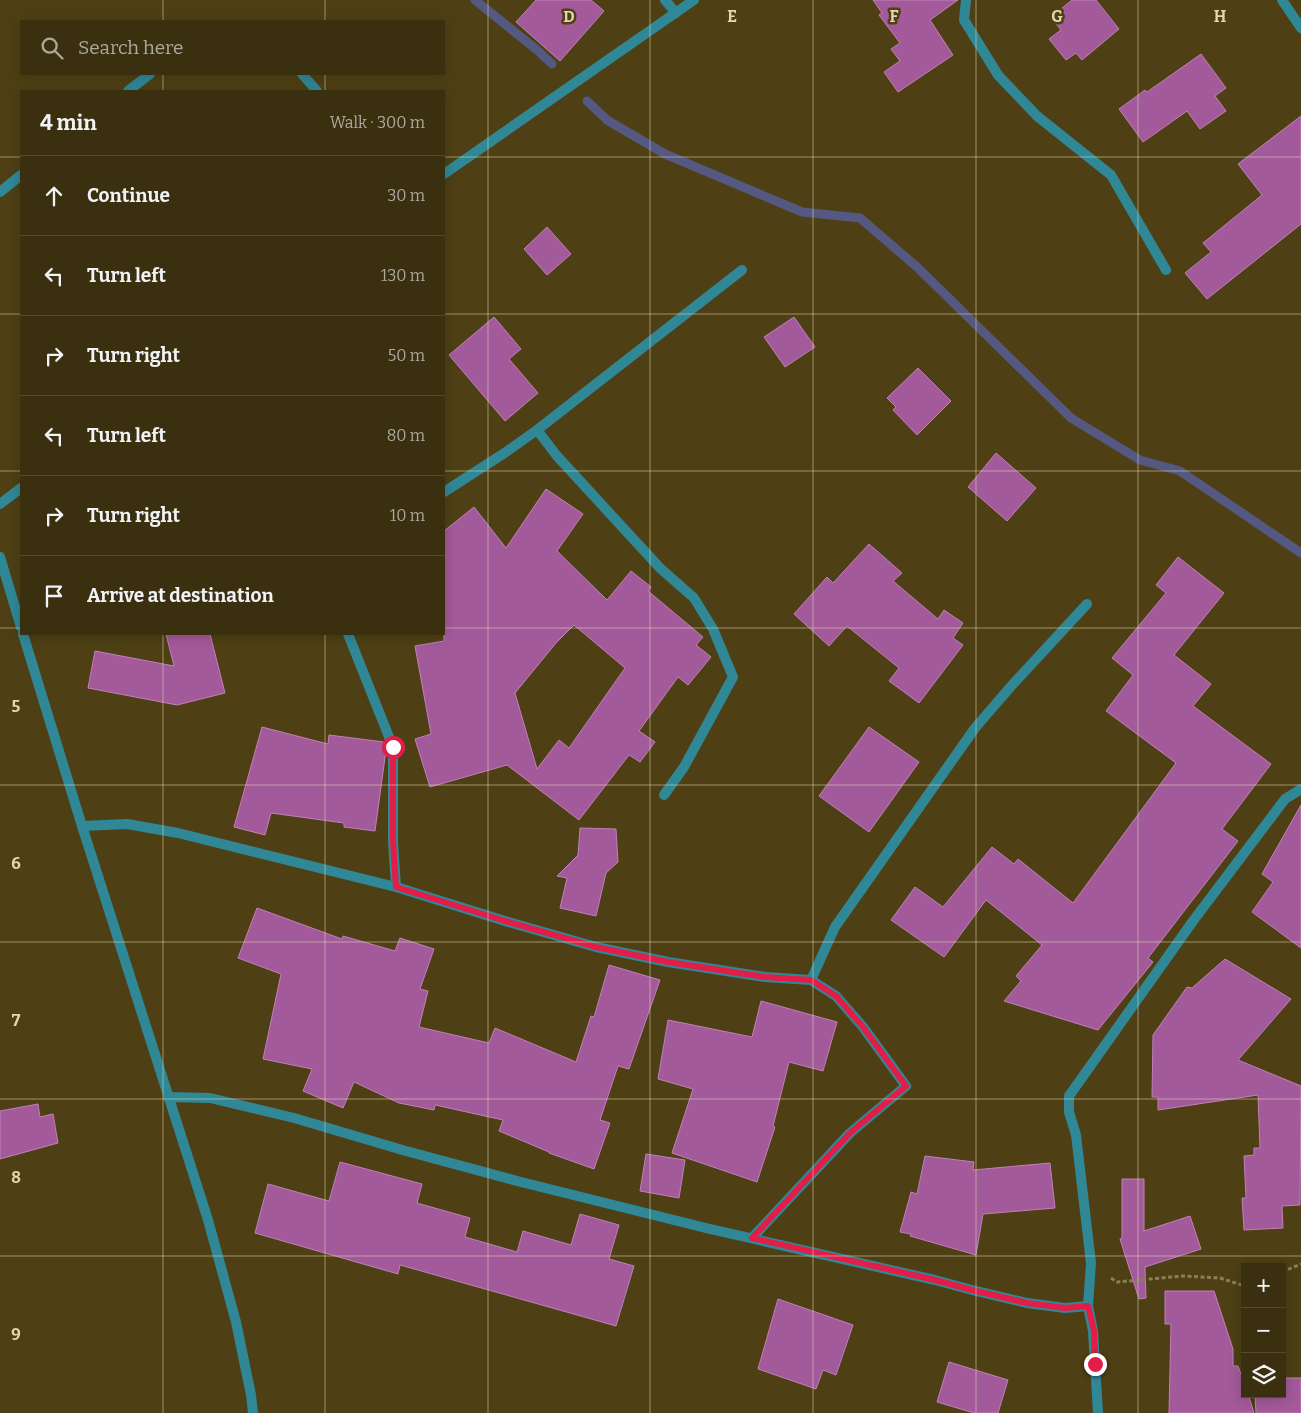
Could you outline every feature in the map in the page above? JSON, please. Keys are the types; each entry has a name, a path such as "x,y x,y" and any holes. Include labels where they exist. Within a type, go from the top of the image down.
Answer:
{"street":[{"path":"665,0 676,13"},
{"path":"445,173 694,0"},
{"path":"966,0 964,20 998,75 1037,116 1111,175 1166,270"},
{"path":"1282,0 1301,28"},
{"path":"129,90 149,75"},
{"path":"303,75 316,90"},
{"path":"0,192 20,176"},
{"path":"445,491 537,430 742,270"},
{"path":"537,430 557,456 660,568 694,598 713,629 734,677 684,767 664,795"},
{"path":"0,504 20,489"},
{"path":"0,557 20,624"},
{"path":"811,980 835,927 975,728 1087,604"},
{"path":"23,635 82,826 208,1220 236,1322 253,1413"},
{"path":"348,635 393,747 393,841 396,887"},
{"path":"1098,1413 1094,1331 1088,1306 1091,1263 1076,1135 1069,1112 1069,1096 1188,929 1285,799 1301,789"},
{"path":"82,826 127,824 178,833 396,887 596,947 668,962 765,977 811,980 836,996 863,1027 906,1086 850,1133 752,1238"},
{"path":"168,1097 210,1098 294,1118 521,1182 1027,1303 1065,1308 1088,1306"}],"path":[{"path":"1091,1263 1117,1282 1183,1276 1220,1278 1241,1285"},
{"path":"1286,1270 1301,1264"}],"building":[{"path":"536,0 591,0 604,11 560,61 516,22"},
{"path":"873,0 958,0 930,20 953,55 898,92 884,72 900,61 891,49 900,43 879,15 882,13"},
{"path":"1072,0 1096,0 1119,29 1082,60 1076,53 1066,60 1049,39 1061,30 1051,17"},
{"path":"1201,54 1226,88 1215,96 1226,111 1200,129 1187,111 1143,142 1119,109"},
{"path":"1301,116 1301,224 1207,299 1185,273 1211,252 1203,243 1262,195 1238,164"},
{"path":"547,227 571,254 547,275 524,249"},
{"path":"494,317 521,349 509,359 538,393 505,421 449,355"},
{"path":"794,317 815,347 785,367 764,337"},
{"path":"918,368 951,401 917,435 893,410 896,407 887,398"},
{"path":"996,453 1036,488 1007,521 968,487"},
{"path":"546,489 583,514 557,551 607,600 631,571 651,587 648,591 703,637 696,645 711,657 688,685 678,677 639,731 655,742 640,762 629,755 579,820 507,765 430,787 415,739 431,734 415,646 444,641 445,530 474,507 506,548","holes":["574,625 625,668 569,748 559,740 537,769 515,693 556,643"]},
{"path":"869,544 902,573 893,581 938,619 944,610 963,623 953,638 963,645 919,703 889,681 899,668 847,626 829,646 794,614 827,577 833,583"},
{"path":"1178,557 1224,593 1174,655 1211,684 1193,706 1271,764 1222,829 1238,841 1148,958 1153,962 1098,1030 1004,1001 1021,981 1016,976 1042,945 986,900 944,957 891,920 915,887 943,907 992,847 1014,864 1018,859 1073,903 1176,763 1106,711 1133,675 1112,658 1166,593 1156,585"},
{"path":"166,635 210,635 225,693 177,705 88,688 95,651 174,666"},
{"path":"262,727 328,744 329,735 384,742 386,750 375,831 344,827 344,823 271,813 265,835 234,827"},
{"path":"869,727 919,762 869,832 819,796"},
{"path":"1301,805 1301,948 1252,912 1273,882 1262,874"},
{"path":"580,828 616,829 618,862 606,873 596,916 560,908 567,878 557,876 578,855"},
{"path":"257,908 342,939 343,936 395,951 400,938 434,949 420,989 428,991 419,1027 489,1043 495,1028 576,1062 591,1016 594,1017 609,965 660,980 629,1069 618,1066 600,1120 610,1123 594,1169 549,1153 499,1131 503,1120 435,1105 434,1110 399,1103 354,1082 343,1108 303,1091 312,1069 263,1059 281,974 238,958"},
{"path":"1225,959 1291,999 1238,1060 1301,1086 1300,1205 1282,1206 1283,1228 1244,1230 1242,1198 1246,1198 1244,1156 1254,1155 1254,1148 1260,1148 1258,1095 1158,1110 1158,1097 1152,1097 1153,1035 1187,987 1192,988"},
{"path":"761,1001 837,1022 823,1071 789,1062 773,1126 775,1127 757,1182 672,1153 693,1089 658,1079 668,1020 752,1037"},
{"path":"38,1104 40,1117 53,1114 58,1143 0,1159 0,1111"},
{"path":"646,1154 685,1160 679,1198 640,1191"},
{"path":"925,1156 974,1162 973,1170 1050,1163 1055,1208 983,1214 976,1255 900,1232 911,1192 917,1194"},
{"path":"340,1162 422,1184 417,1203 470,1218 465,1237 517,1252 523,1231 571,1245 580,1214 619,1225 609,1259 634,1266 616,1326 400,1265 398,1274 255,1233 268,1184 329,1201"},
{"path":"1122,1179 1144,1179 1144,1231 1190,1216 1201,1249 1145,1267 1146,1298 1139,1299 1120,1239 1122,1238"},
{"path":"1165,1291 1214,1291 1233,1349 1233,1366 1238,1366 1241,1374 1241,1398 1249,1398 1254,1413 1169,1413 1171,1324 1165,1324"},
{"path":"778,1299 853,1325 836,1375 823,1370 816,1389 758,1369"},
{"path":"949,1362 1008,1380 998,1413 974,1413 937,1402"},
{"path":"1286,1378 1301,1378 1301,1413 1256,1413 1255,1398 1286,1398"}],"waterway":[{"path":"475,0 552,64"},
{"path":"587,101 607,120 665,154 802,212 860,218 917,267 1071,418 1140,460 1180,471 1301,553"}],"route":[{"path":"393,747 393,841 396,887 596,947 668,962 765,977 811,980 836,996 863,1027 906,1086 850,1133 752,1238 1027,1303 1065,1308 1088,1306 1094,1331 1095,1364"}]}
